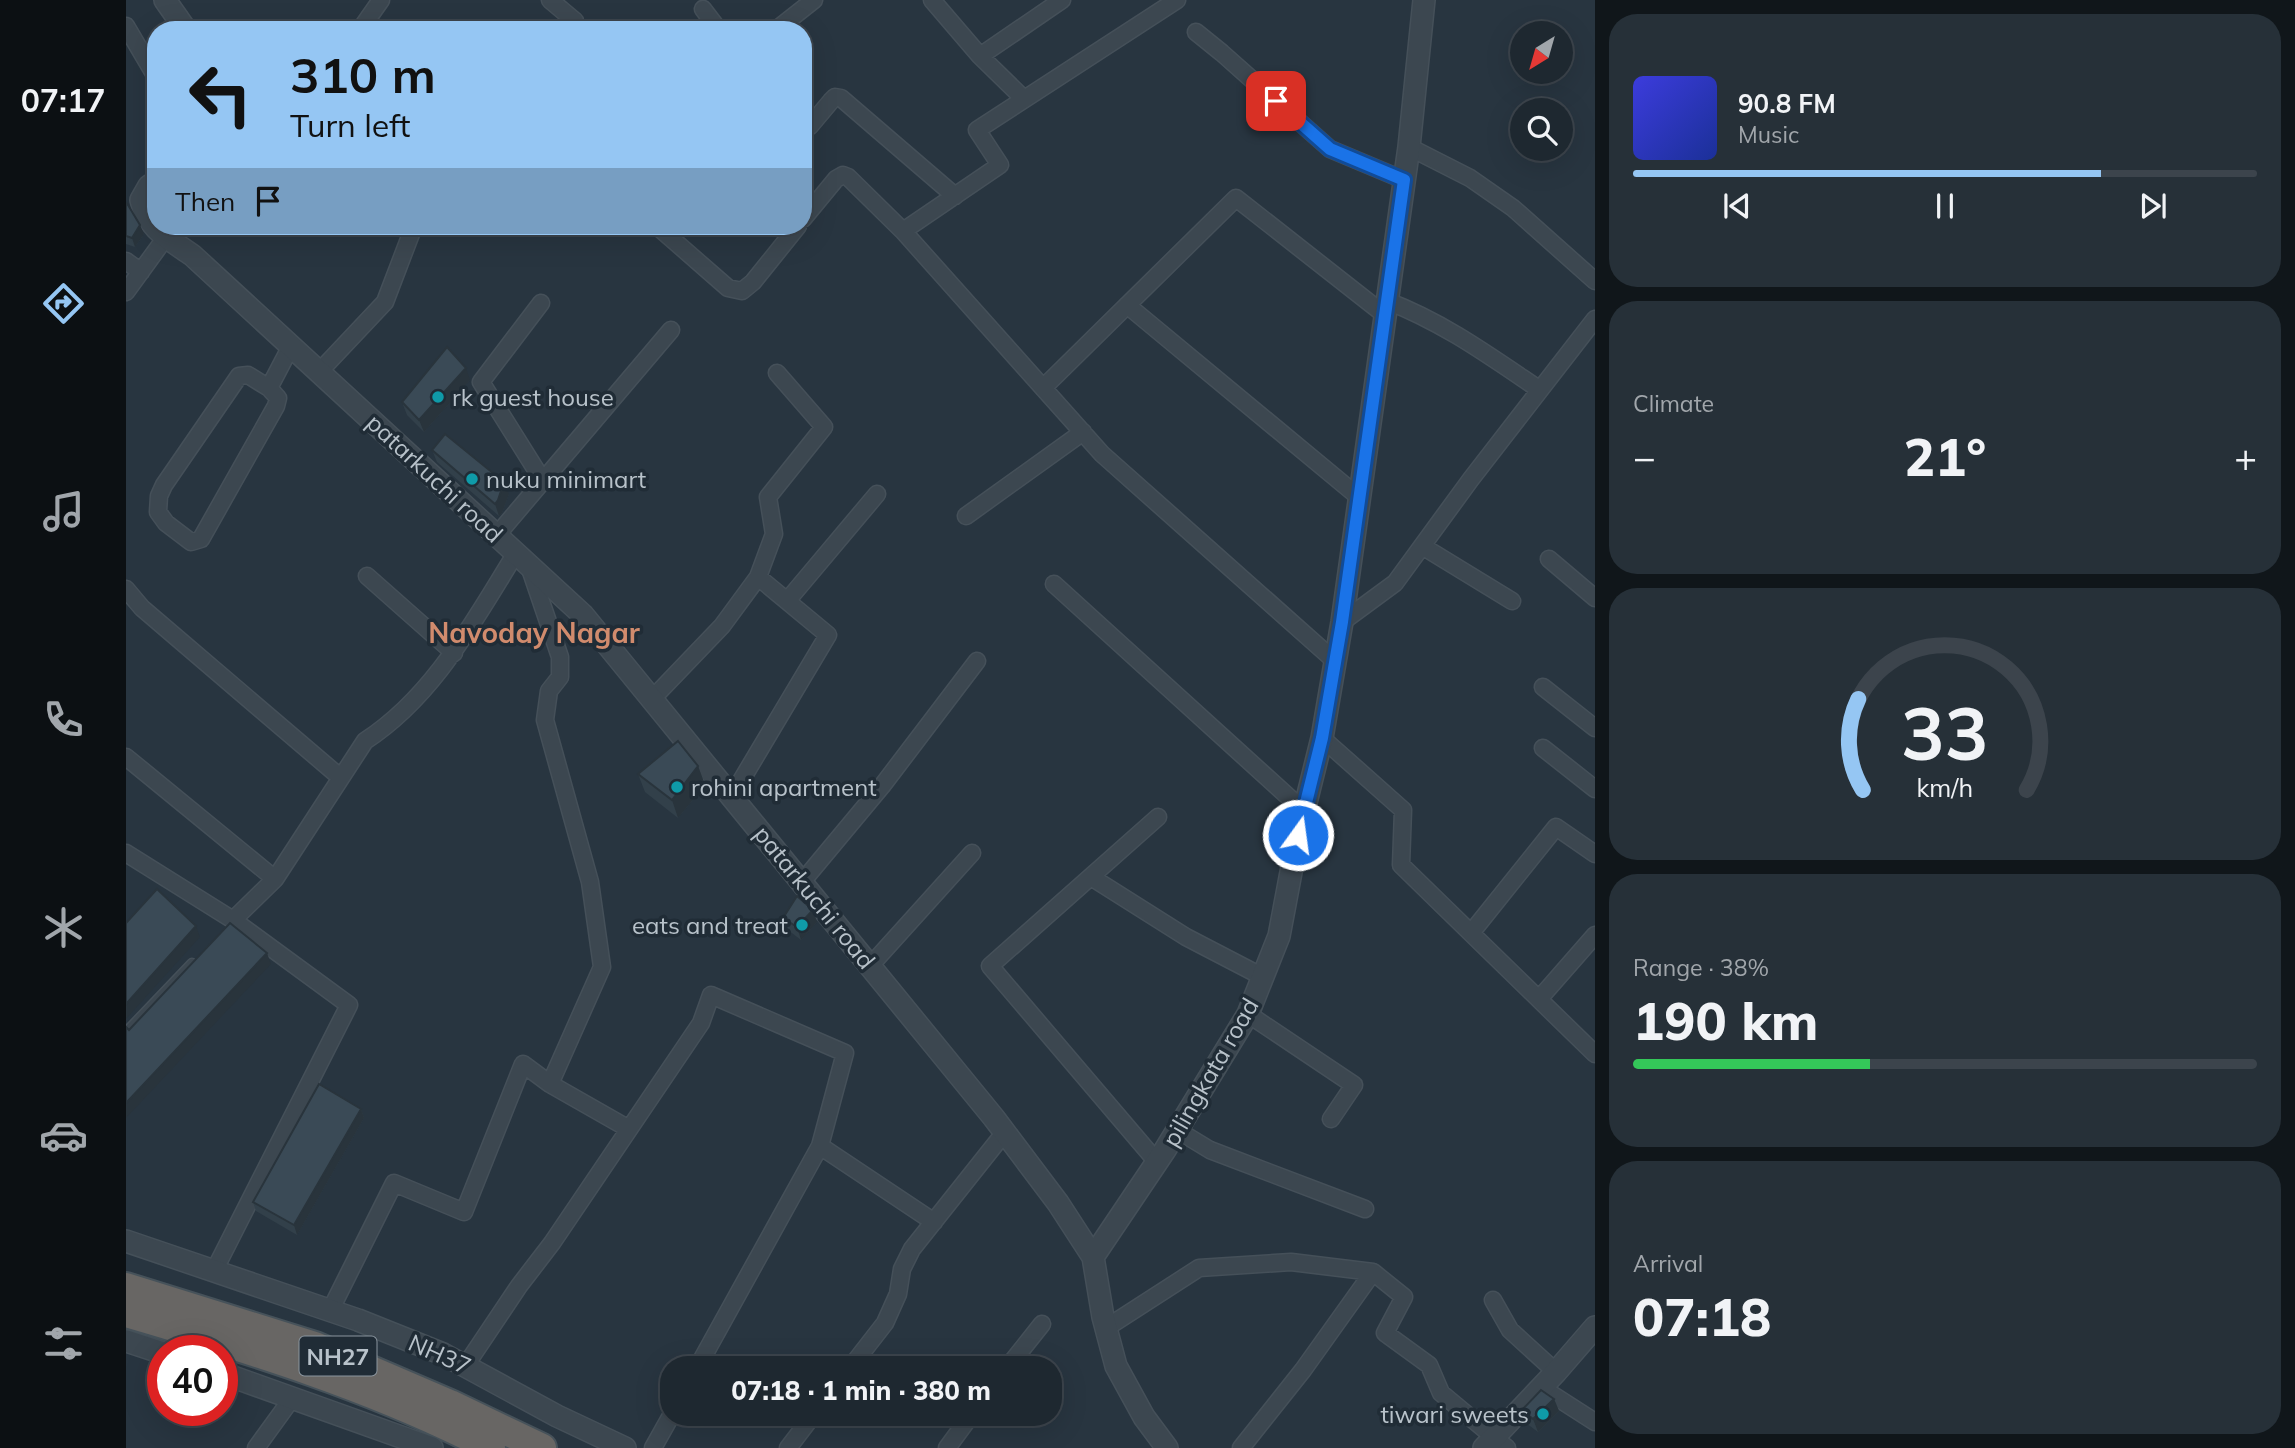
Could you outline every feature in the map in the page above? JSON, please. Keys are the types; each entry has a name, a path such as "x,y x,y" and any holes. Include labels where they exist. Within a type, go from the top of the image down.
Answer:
{"highway":[{"name":"NH27","path":"126,1287 315,1346 450,1404 542,1448"},
{"name":"NH27","path":"126,1313 355,1389 438,1422 491,1448"}],"street":[{"path":"165,0 180,21"},
{"path":"366,21 381,0"},
{"path":"550,0 575,21"},
{"path":"787,21 814,0"},
{"path":"932,0 980,56 1024,99"},
{"path":"980,56 1062,0"},
{"path":"903,231 1000,165 977,130 1177,0"},
{"name":"pilingkata road","path":"1093,1257 1157,1162 1248,1014 1279,936 1336,662 1409,147 1424,0"},
{"path":"704,9 713,21"},
{"path":"126,26 147,62"},
{"path":"1196,32 1330,149 1404,180"},
{"path":"812,124 835,97 841,97 955,196"},
{"path":"1409,147 1470,177 1513,208 1595,281"},
{"path":"812,208 836,179 842,175 849,177 903,231 1102,454 1336,662"},
{"name":"patarkuchi road","path":"147,190 141,200 147,218"},
{"path":"1043,388 1236,198 1386,308 1410,310 1469,341 1541,390"},
{"name":"patarkuchi road","path":"163,235 192,255 583,615 1005,1132 1058,1203 1093,1257 1115,1366 1161,1445"},
{"path":"319,372 385,302 411,235"},
{"path":"667,235 728,288 742,291 753,282 791,235"},
{"path":"126,292 166,237"},
{"path":"126,261 141,272"},
{"path":"541,303 481,382 543,481"},
{"path":"1127,305 1360,498"},
{"path":"1342,622 1395,583 1471,479 1595,319"},
{"path":"497,535 671,330"},
{"path":"269,388 291,346"},
{"path":"652,699 722,626 758,577 774,534 768,497 824,427 777,373"},
{"path":"248,375 269,388 278,398 275,406 201,539 191,542 166,523 158,512 159,496 164,485 239,376 248,375"},
{"path":"966,516 1083,432"},
{"path":"787,601 877,494"},
{"path":"1422,546 1513,601"},
{"path":"229,925 275,879 365,741 385,728 420,695 454,653 522,558"},
{"path":"522,558 560,657 560,677 550,691 545,720 590,882 602,967 550,1084"},
{"path":"1549,559 1595,598"},
{"path":"367,576 454,653"},
{"path":"732,796 828,635 758,577"},
{"path":"1054,584 1304,811"},
{"path":"126,589 142,608 341,778"},
{"path":"802,882 882,786 977,660"},
{"path":"1543,687 1595,728"},
{"path":"1322,738 1403,810 1401,865 1595,1054"},
{"path":"1542,748 1595,789"},
{"path":"126,757 275,879"},
{"path":"1157,1162 990,966 1158,817"},
{"path":"1471,933 1556,827 1595,854"},
{"path":"126,853 349,1004 214,1271"},
{"path":"870,966 972,853"},
{"path":"1091,877 1186,937 1264,977"},
{"path":"1539,999 1595,935"},
{"path":"466,1365 701,1023 711,995 845,1054 820,1146 704,1356"},
{"path":"1248,1014 1354,1085 1331,1119"},
{"path":"330,1311 394,1183 464,1212 523,1064 550,1084 629,1129"},
{"path":"1177,1130 1210,1150 1364,1209"},
{"path":"859,1356 885,1323 898,1294 902,1269 912,1250 1005,1132"},
{"path":"820,1146 934,1222"},
{"name":"NH37","path":"126,1241 382,1329 466,1365 557,1416 625,1448"},
{"path":"1106,1328 1199,1268 1291,1262 1373,1272 1404,1297 1385,1332 1429,1365 1441,1393 1493,1441"},
{"path":"1241,1448 1303,1370 1373,1272"},
{"path":"1493,1300 1510,1331 1595,1422"},
{"path":"1017,1356 1042,1324"},
{"path":"1468,1448 1493,1441 1549,1375 1595,1327"},
{"path":"126,1341 147,1348"},
{"path":"238,1378 432,1448"},
{"path":"256,1448 293,1397"},
{"path":"653,1448 665,1426"},
{"path":"788,1448 805,1426"},
{"path":"947,1448 963,1426"}],"lane":[{"path":"126,1031 198,957"}],"building":[{"path":"126,203 140,225 132,238 126,236"},
{"path":"447,347 466,368 419,420 402,402"},
{"path":"445,434 504,482 495,504 432,450"},
{"path":"678,741 698,766 672,800 638,774"},
{"path":"157,889 196,926 126,1004 126,923"},
{"path":"797,896 813,910 797,927 783,918"},
{"path":"230,923 267,953 126,1103 126,1027 129,1030"},
{"path":"319,1084 361,1109 294,1225 253,1202"},
{"path":"1541,1390 1554,1399 1533,1419 1522,1410"}],"place":[{"name":"rk guest house","path":"438,397"},
{"name":"nuku minimart","path":"472,479"},
{"name":"rohini apartment","path":"677,787"},
{"name":"eats and treat","path":"802,925"},
{"name":"tiwari sweets","path":"1543,1414"}],"district":[{"name":"Navoday Nagar","path":"534,632"}],"route":[{"path":"1276,101 1330,149 1404,180 1342,622 1322,738 1298,835"}]}
